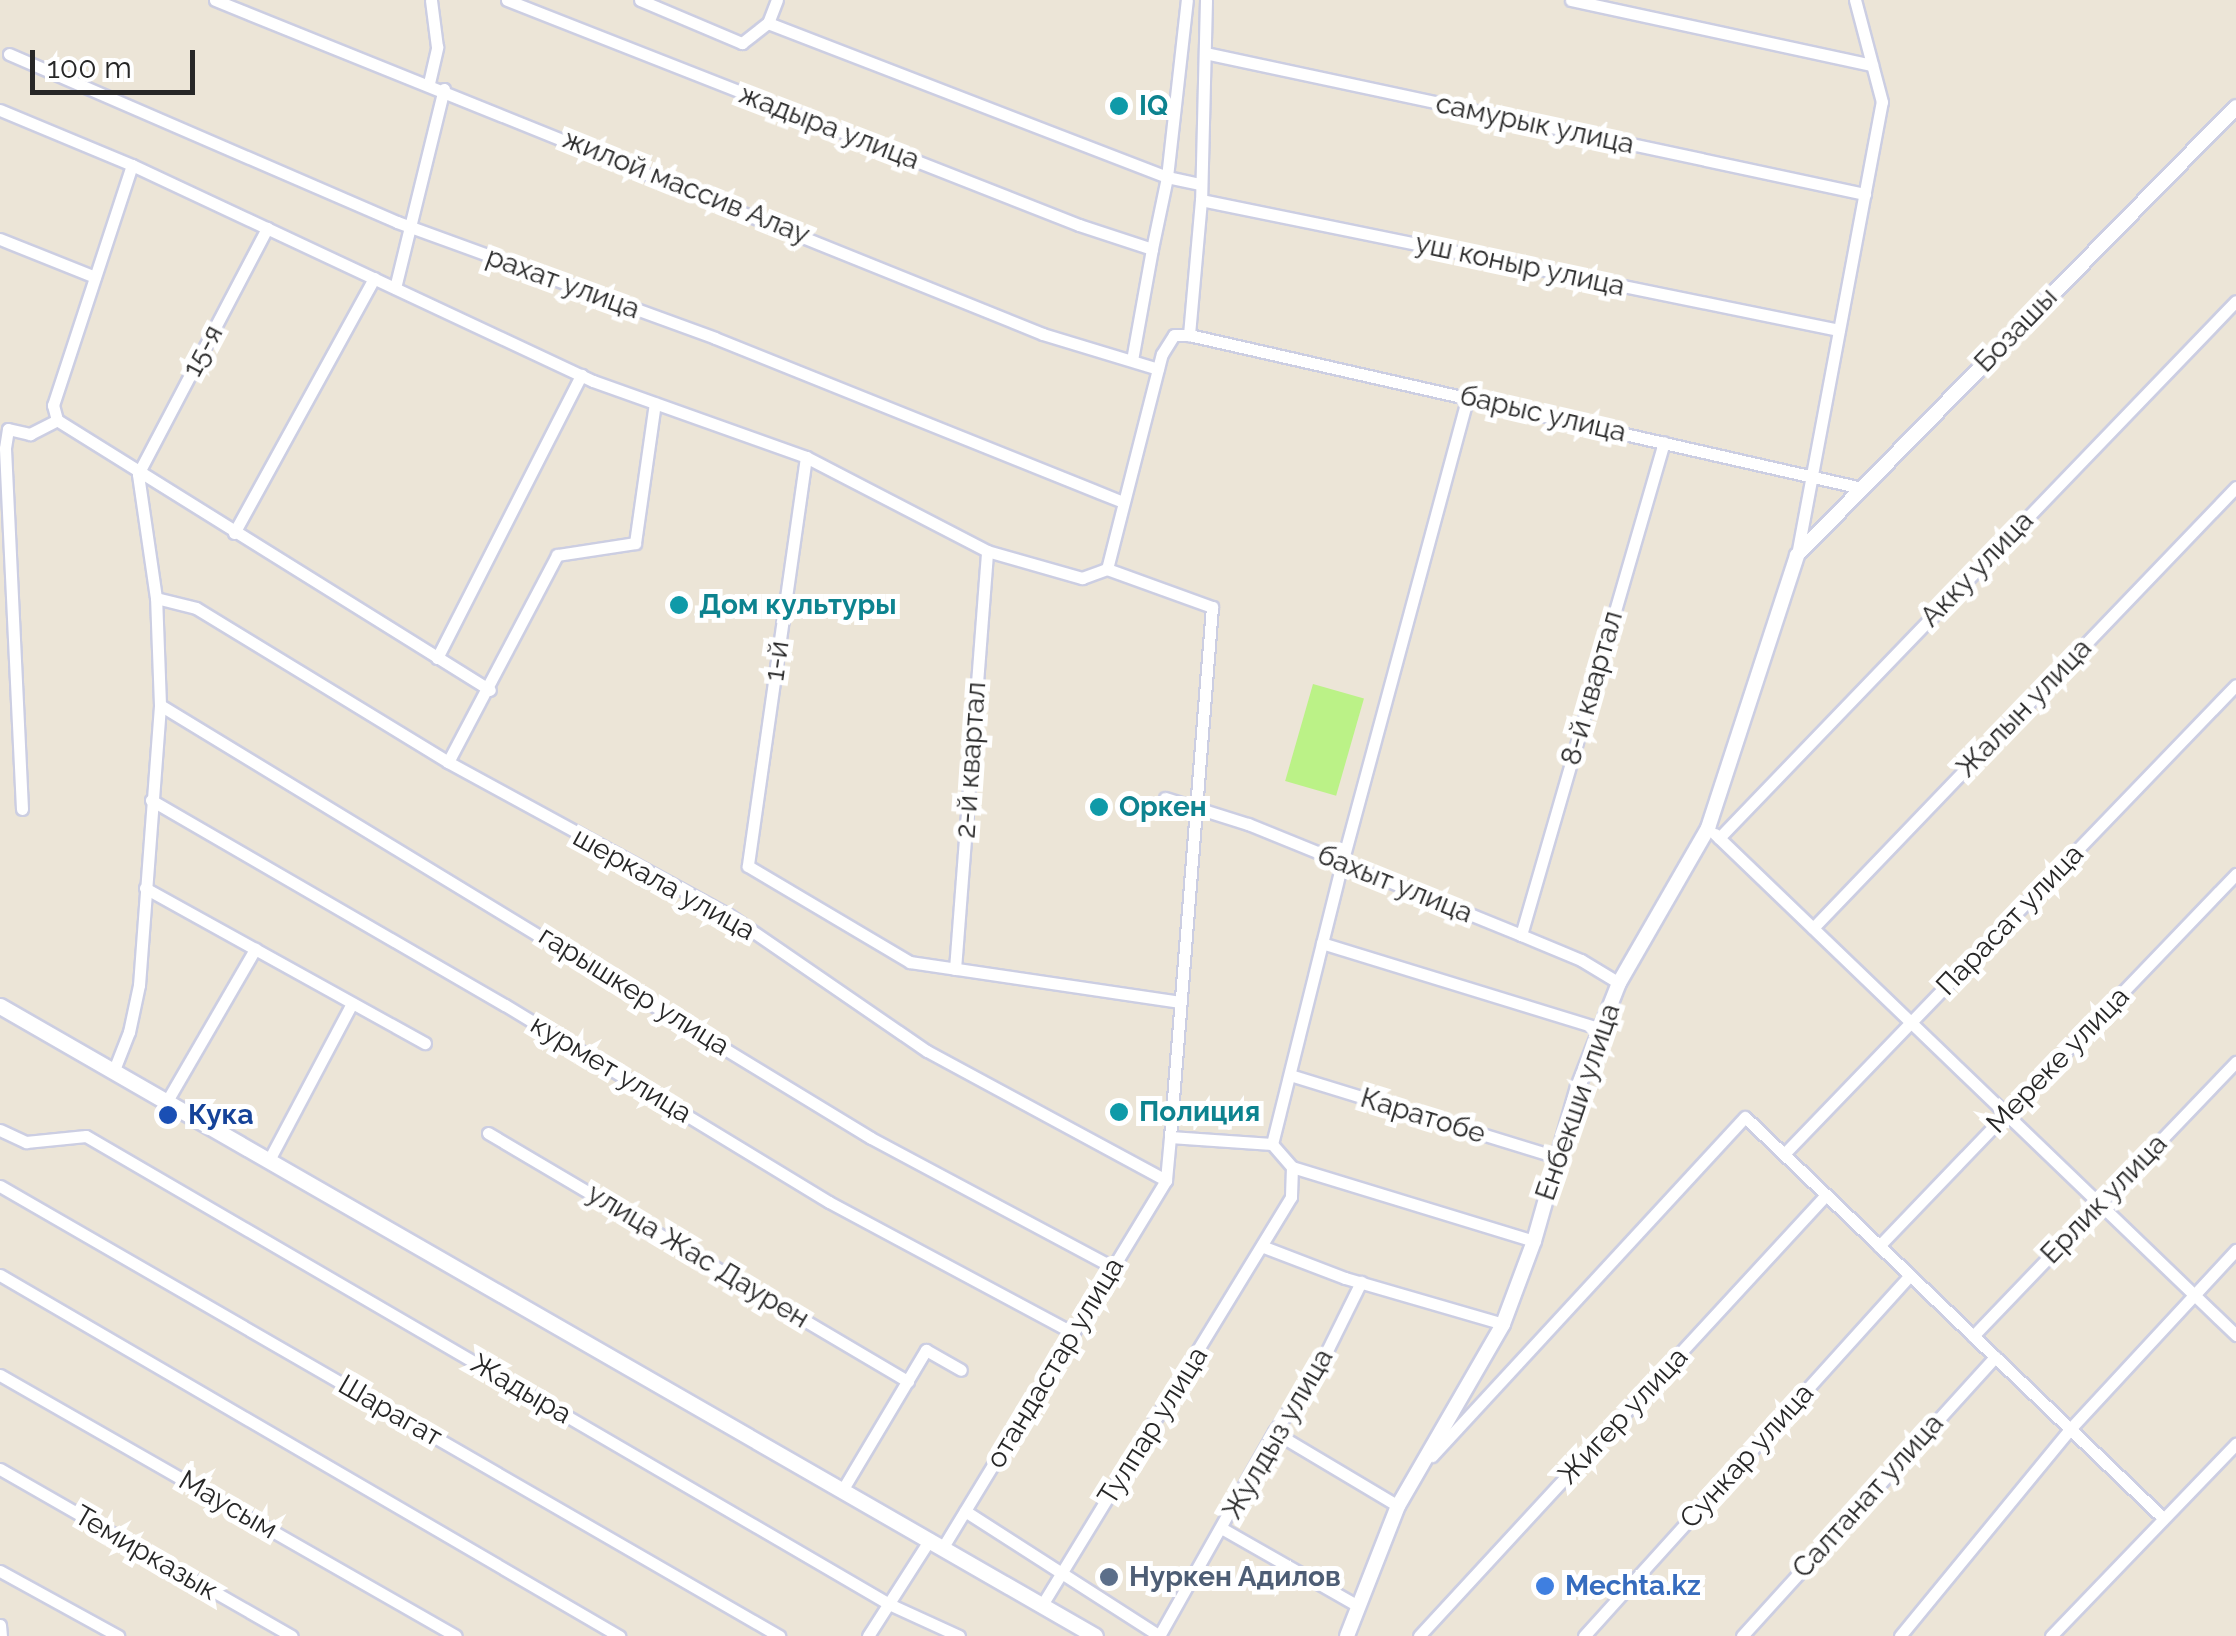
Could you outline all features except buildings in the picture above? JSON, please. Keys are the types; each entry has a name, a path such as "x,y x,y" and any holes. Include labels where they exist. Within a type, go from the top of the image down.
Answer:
{"main road":[{"path":"0,1006 1094,1636"}],"street":[{"name":"жилой массив Алау","path":"215,0 430,83 1043,334 1158,369"},
{"path":"430,83 438,48 431,0"},
{"name":"жадыра улица","path":"507,0 1079,225 1152,249"},
{"path":"640,0 742,43 768,23 777,0"},
{"path":"1132,360 1166,177 1188,0"},
{"path":"1106,569 1158,369 1174,335 1190,334 1201,200 1206,0"},
{"path":"1571,0 1872,65"},
{"path":"1797,555 1882,102 1856,0"},
{"path":"768,23 1166,177 1200,184"},
{"name":"самурык улица","path":"1205,53 1864,194"},
{"name":"рахат улица","path":"9,54 413,228 715,338 1121,501"},
{"path":"395,288 413,228 444,89"},
{"name":"Бозашы","path":"1797,555 2236,107"},
{"path":"0,110 132,165 581,375 806,457 987,551 1082,578 1106,569 1212,607 1166,1180"},
{"path":"132,165 53,405 57,420 490,690"},
{"name":"уш коныр улица","path":"1201,200 1839,330"},
{"name":"15-я","path":"138,474 267,228"},
{"path":"0,238 95,277"},
{"path":"234,533 374,278"},
{"name":"Акку улица","path":"1714,833 2236,301"},
{"name":"барыс улица","path":"1190,334 1862,488"},
{"path":"437,658 581,375"},
{"path":"1272,1144 1342,863 1468,396"},
{"path":"448,762 490,690 557,555 635,543 655,403"},
{"path":"22,809 5,448 8,429 30,434 57,420"},
{"name":"8-й квартал","path":"1521,935 1664,442"},
{"name":"1-й","path":"806,457 748,866 910,962 956,969"},
{"path":"114,1070 130,1032 139,985 160,705 156,598 138,474"},
{"name":"Жалын улица","path":"1813,928 2236,487"},
{"name":"2-й квартал","path":"956,969 987,551"},
{"name":"Енбекши улица","path":"1347,1636 1412,1477 1503,1324 1534,1241 1556,1157 1619,982 1714,833 1797,555"},
{"name":"шеркала улица","path":"156,598 196,608 448,762 730,916 928,1051 1166,1180"},
{"name":"Парасат улица","path":"1784,1154 2236,685"},
{"name":"гарышкер улица","path":"160,705 871,1138 1114,1267"},
{"name":"бахыт улица","path":"1165,798 1521,935 1581,960 1619,982"},
{"name":"курмет улица","path":"151,800 505,1005 830,1202 1073,1333"},
{"path":"1714,833 2236,1335"},
{"name":"Мереке улица","path":"1879,1246 2236,874"},
{"path":"145,888 351,1006 425,1043"},
{"path":"1322,943 1601,1029"},
{"path":"167,1101 255,949"},
{"path":"956,969 1180,1002"},
{"path":"269,1160 351,1006"},
{"name":"Ерлик улица","path":"1973,1336 2236,1062"},
{"name":"Каратобе","path":"1290,1075 1556,1157"},
{"name":"Енбекши улица","path":"1412,1477 1745,1117 1784,1154"},
{"name":"Жадыра","path":"0,1130 26,1142 86,1136 889,1604 960,1636"},
{"name":"улица Жас Даурен","path":"488,1133 908,1381"},
{"path":"1170,1137 1272,1144 1292,1168 1534,1241"},
{"path":"1784,1154 2163,1518"},
{"name":"Тулпар улица","path":"1042,1605 1264,1247 1291,1197 1292,1168"},
{"name":"отандастар улица","path":"868,1636 965,1510 1166,1180"},
{"name":"Шарагат","path":"0,1186 780,1636"},
{"name":"Жигер улица","path":"1419,1636 1826,1194"},
{"path":"1264,1247 1362,1282 1503,1324"},
{"path":"1900,1636 2071,1428 2236,1250"},
{"path":"0,1275 619,1636"},
{"name":"Сункар улица","path":"1584,1636 1910,1275"},
{"name":"Жулдыз улица","path":"1160,1636 1274,1432 1320,1366 1362,1282"},
{"path":"843,1490 926,1350 961,1370"},
{"name":"Салтанат улица","path":"1742,1636 1995,1356"},
{"name":"Маусым","path":"0,1375 456,1636"},
{"path":"1274,1432 1398,1506"},
{"path":"2051,1636 2236,1444"},
{"name":"Темирказык","path":"0,1469 292,1636"},
{"path":"965,1510 1160,1636"},
{"path":"1223,1529 1358,1606"},
{"path":"0,1571 118,1636"},
{"path":"0,1626 1,1636"}],"green space":[{"path":"1313,684 1364,699 1336,796 1285,781"}],"place":[{"name":"IQ","path":"1119,106"},
{"name":"Дом культуры","path":"679,605"},
{"name":"Оркен","path":"1099,807"},
{"name":"Полиция","path":"1119,1112"},
{"name":"Кука","path":"168,1115"},
{"name":"Нуркен Адилов","path":"1109,1577"},
{"name":"Mechta.kz","path":"1545,1586"}]}
